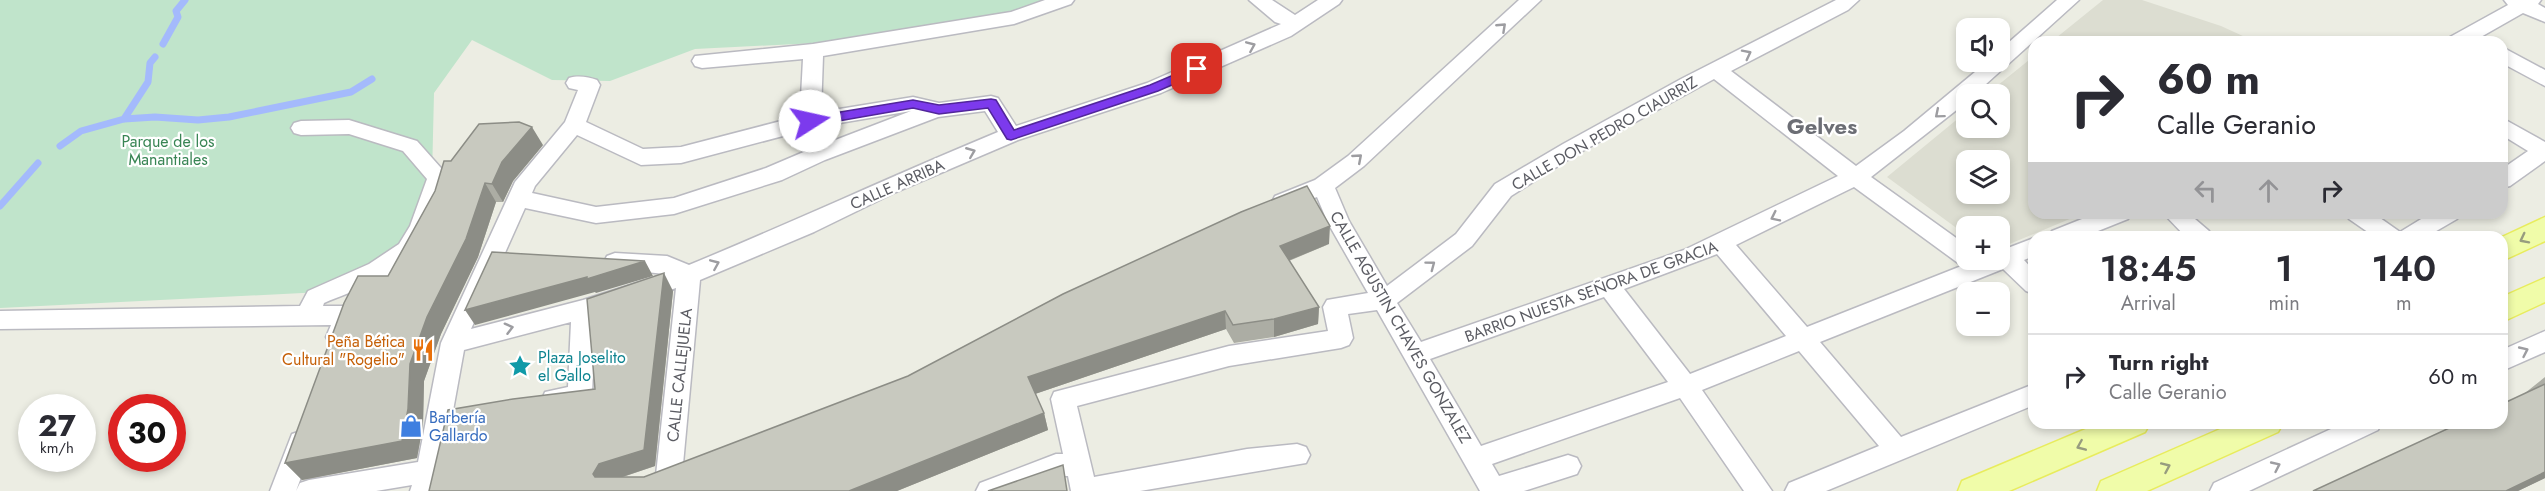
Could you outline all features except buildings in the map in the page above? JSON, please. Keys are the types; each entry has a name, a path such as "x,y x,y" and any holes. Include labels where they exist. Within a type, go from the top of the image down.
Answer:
{"main road":[{"path":"2508,247 2545,228"},
{"path":"2508,307 2545,289"},
{"path":"1974,491 2120,429"},
{"path":"2113,491 2253,429"}],"street":[{"path":"702,61 813,51 1014,18 1064,0"},
{"path":"1259,0 1282,17 1297,22"},
{"name":"CALLE ARRIBA","path":"453,343 583,309 689,275 806,226 888,186 1011,135 1154,88 1284,31 1332,0"},
{"path":"1263,210 1323,186 1356,161 1531,0"},
{"name":"CALLE DON PEDRO CIAURRIZ","path":"1385,300 1464,240 1503,190 1570,148 1849,0"},
{"name":"BARRIO NUESTA SEÑORA DE GRACIA","path":"2010,51 2068,0"},
{"path":"2475,36 2523,2 2545,16"},
{"path":"813,51 810,121 817,155"},
{"path":"2508,57 2545,79"},
{"path":"1716,70 1855,177 1956,249"},
{"name":"BARRIO NUESTA SEÑORA DE GRACIA","path":"1416,354 1722,244 1855,177 1878,163 1986,72"},
{"path":"309,491 426,481 451,416 453,343 526,182 574,125 583,84"},
{"path":"519,198 596,215 674,206 774,174 916,116 939,110 991,103 1011,135"},
{"path":"574,125 641,157 681,155 810,121 913,104 939,110"},
{"path":"301,128 349,127 410,146 438,177 426,214 407,249 375,271 316,297 307,315"},
{"path":"2508,128 2545,150 2508,176"},
{"name":"CALLE AGUSTIN CHAVES GONZALEZ","path":"1323,186 1339,223 1494,490"},
{"path":"2075,231 2105,219"},
{"path":"2181,219 2194,231"},
{"path":"2366,219 2382,231"},
{"path":"2418,231 2439,219"},
{"path":"1722,244 1897,450"},
{"path":"2010,257 2028,250"},
{"path":"494,255 517,256"},
{"path":"598,261 667,265 689,275"},
{"path":"2010,261 2028,279"},
{"path":"1476,459 1685,386 1803,339 1956,269"},
{"name":"CALLE CALLEJUELA","path":"689,275 660,478 692,466"},
{"path":"1608,285 1685,386 1759,491"},
{"path":"1297,455 1247,460 1084,490 1063,399 1229,356 1341,338 1335,307 1385,300"},
{"path":"533,403 580,395 583,309"},
{"path":"0,320 346,315 330,359"},
{"path":"2508,358 2545,341"},
{"path":"1797,491 2028,396"},
{"path":"283,491 307,425"},
{"path":"2223,491 2356,429"},
{"path":"989,491 1056,465 1079,464"},
{"path":"1494,490 1568,466"}],"shaded area":[{"path":"2103,0 2142,0 2221,26 2243,36 2058,36"},
{"path":"2028,61 2028,219 2070,219 2041,231 2028,231 2028,236 2010,244 2010,216 1956,216 1956,228 1887,177 1956,120 1956,138 2010,138 2010,84 1999,84"}],"green space":[{"name":"Parque de los Manantiales","path":"0,0 1048,0 1014,13 817,43 695,49 610,81 552,80 472,40 434,93 431,219 364,273 322,292 0,308"}],"waterway":[{"path":"163,44 178,17 176,11 185,0"},
{"path":"124,119 148,82 150,63 155,57"},
{"path":"124,119 155,117 198,120 229,117 351,92 372,79"},
{"path":"60,146 81,131 124,119"},
{"path":"0,206 38,163"}],"place":[{"name":"Peña Bética Cultural \"Rogelio\"","path":"423,350"},
{"name":"Plaza Joselito el Gallo","path":"520,366"},
{"name":"Barbería Gallardo","path":"411,426"}],"district":[{"name":"Gelves","path":"1822,126"}],"route":[{"path":"810,121 913,104 939,110 991,103 1011,135 1154,88 1197,69"}]}
